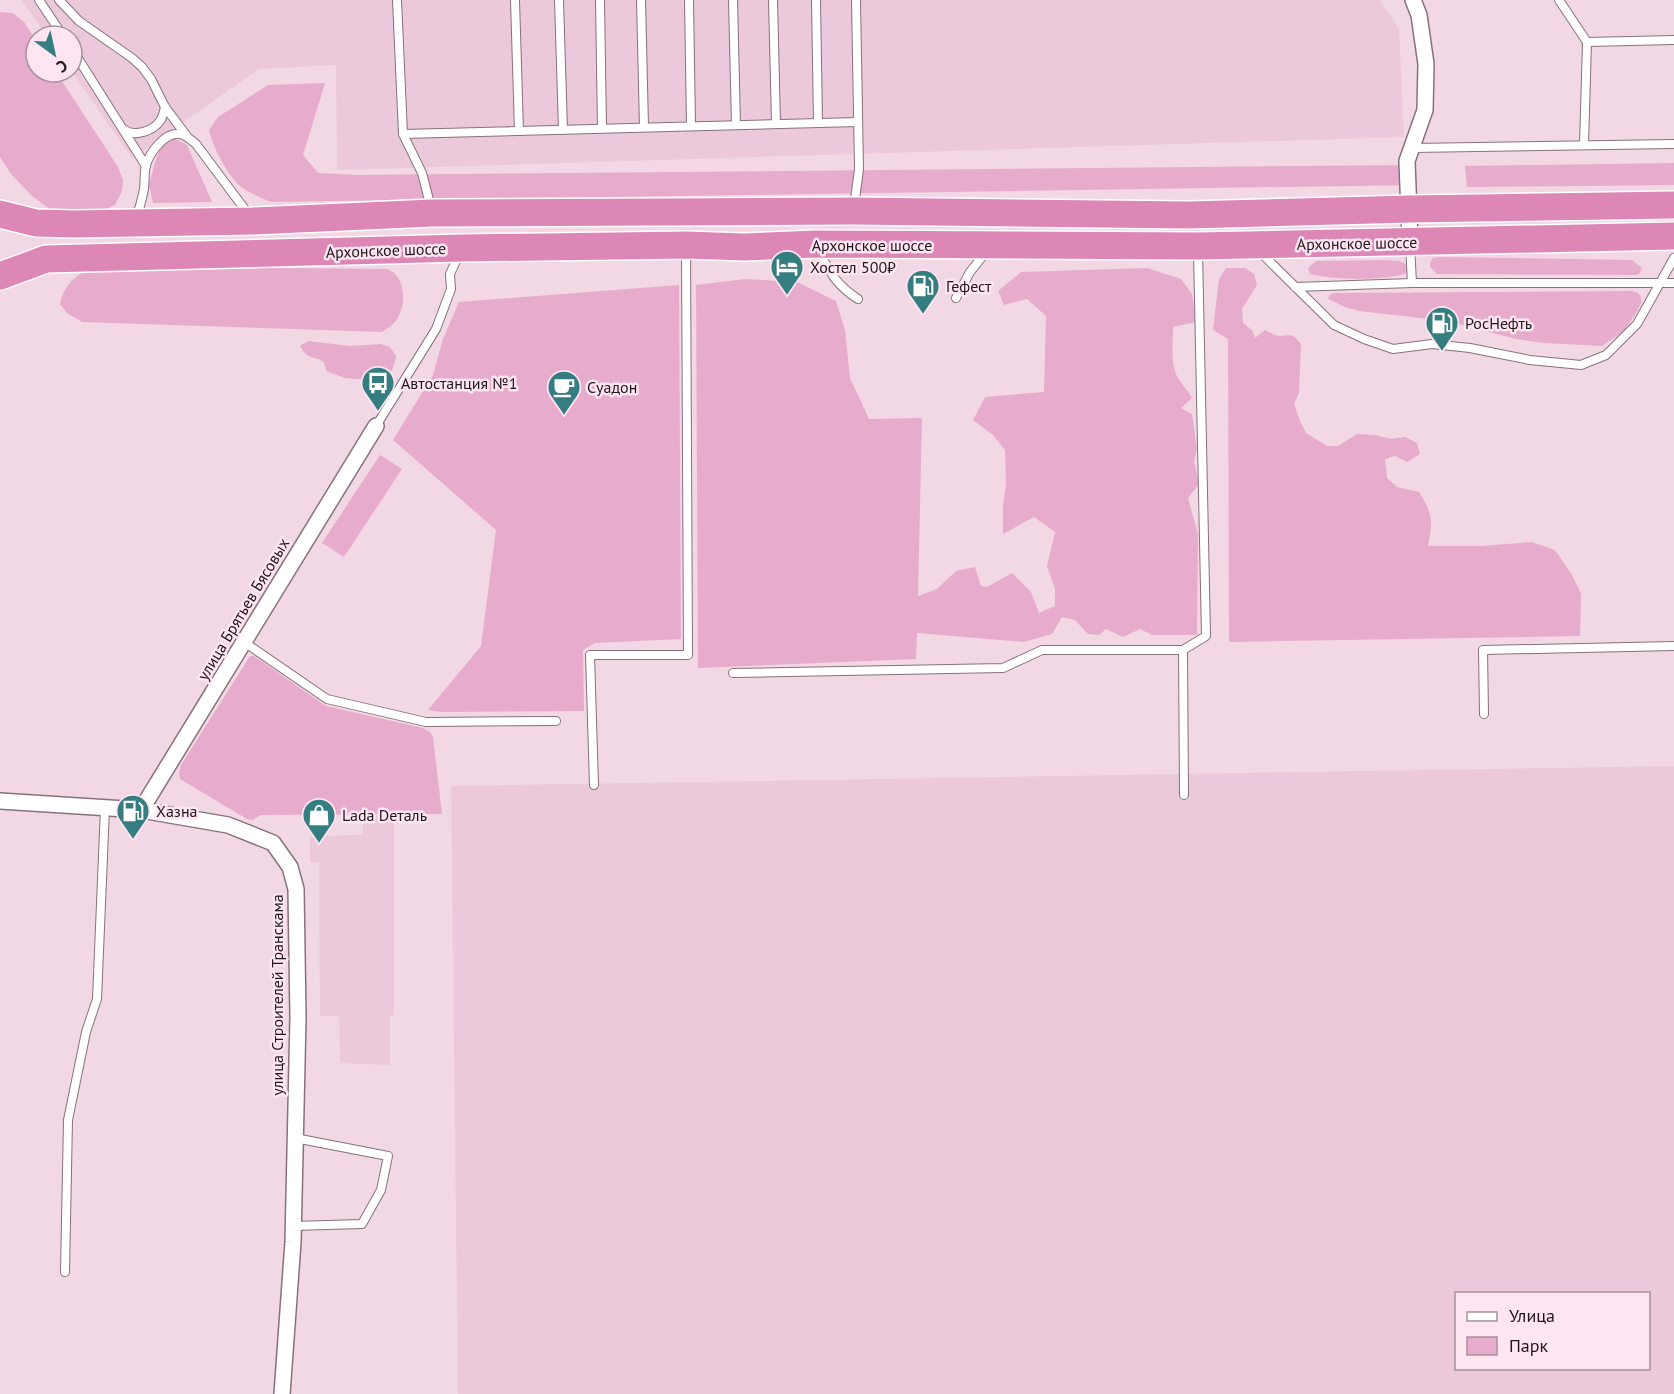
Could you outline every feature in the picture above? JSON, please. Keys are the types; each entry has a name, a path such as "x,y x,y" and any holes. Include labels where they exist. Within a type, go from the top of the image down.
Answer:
{"highway":[{"name":"Архонское шоссе","path":"0,214 36,224 254,221 432,213 853,211 1188,215 1674,205"},
{"name":"Архонское шоссе","path":"0,276 46,259 462,248 686,245 744,247 815,244 1198,246 1674,236"}],"street":[{"path":"1410,241 1407,161 1425,110 1426,64 1419,15 1413,0"},
{"name":"улица Брятьев Бясовых","path":"141,810 376,426"},
{"name":"улица Строителей Транскама","path":"0,801 141,810 228,825 273,843 290,867 296,889 298,1017 293,1226 282,1394"}],"lane":[{"path":"39,0 55,24"},
{"path":"59,0 79,21 142,67 151,79 165,107 254,221"},
{"path":"398,0 403,134 422,173 432,213"},
{"path":"515,0 519,131"},
{"path":"559,0 562,130"},
{"path":"600,0 602,129"},
{"path":"641,0 644,127"},
{"path":"688,0 692,126"},
{"path":"733,0 736,125"},
{"path":"773,0 776,124"},
{"path":"816,0 818,123"},
{"path":"853,211 859,169 856,0"},
{"path":"1559,0 1587,42 1584,145"},
{"path":"1587,42 1674,40"},
{"path":"84,68 146,165"},
{"path":"121,127 131,134 147,130 157,125 162,119 165,107"},
{"path":"403,134 858,122"},
{"path":"134,222 140,206 146,165 156,145 175,134 187,136"},
{"path":"1412,148 1674,144"},
{"path":"1410,241 1412,283"},
{"path":"815,244 835,280 858,299"},
{"path":"594,785 591,655 688,655 686,245"},
{"path":"1254,245 1334,325 1365,339 1393,349 1432,344 1470,348 1530,360 1581,365 1606,355 1637,324 1674,258"},
{"path":"956,298 970,272 991,246"},
{"path":"733,673 1003,668 1042,650 1183,650 1206,636 1198,246"},
{"path":"376,426 436,329 451,289 450,274 462,248"},
{"path":"1295,288 1412,283 1674,283"},
{"path":"244,642 327,699 426,722 555,721"},
{"path":"1484,714 1484,650 1674,646"},
{"path":"1183,650 1184,795"},
{"path":"65,1272 68,1120 86,1032 97,999 105,808"},
{"path":"293,1226 362,1224 381,1190 388,1155 295,1138"}],"shaded area":[{"path":"21,0 1380,0 1399,29 1404,137 337,170 336,65 259,69 132,158 80,84 84,84 84,24 38,24"},
{"path":"1674,766 1674,1394 458,1394 451,786"},
{"path":"363,815 394,815 394,1015 390,1016 390,1065 340,1063 339,1016 320,1016 319,862 310,862 310,836 363,835"}],"green space":[{"path":"0,12 13,13 25,24 24,84 64,84 118,167 123,180 122,191 115,205 95,214 51,210 32,196 11,174 0,157"},
{"path":"325,83 303,155 318,173 357,175 1413,165 1413,185 271,202 244,189 227,171 211,137 209,130 218,117 268,85"},
{"path":"174,138 187,145 212,202 153,203 149,184 159,149"},
{"path":"1674,163 1674,185 1467,187 1465,166"},
{"path":"1433,258 1632,260 1642,268 1639,274 1635,275 1437,274 1430,267 1430,263"},
{"path":"1385,260 1406,264 1407,273 1387,277 1345,278 1310,274 1308,268 1316,261"},
{"path":"96,266 387,269 395,273 399,279 403,298 398,318 382,332 82,322 67,313 60,304 62,296 73,280"},
{"path":"1147,268 1181,279 1192,294 1196,322 1173,327 1172,346 1175,372 1192,398 1181,408 1192,414 1197,449 1194,461 1199,484 1188,498 1198,534 1197,635 1152,635 1140,629 1123,637 1106,629 1099,635 1088,634 1075,620 1062,617 1052,634 1024,642 917,633 916,659 698,668 696,285 745,279 797,282 836,301 845,330 850,378 869,419 922,418 918,596 937,589 956,571 975,567 981,586 987,587 1012,573 1031,592 1039,613 1055,606 1055,589 1047,566 1055,532 1034,517 1003,534 1005,450 993,435 973,420 985,397 1044,392 1046,316 1027,299 1004,305 998,291 1021,272"},
{"path":"1226,268 1245,268 1254,274 1257,285 1242,309 1243,323 1252,330 1255,338 1265,330 1279,336 1293,336 1301,344 1299,393 1294,404 1306,433 1327,446 1338,446 1357,434 1391,439 1405,437 1417,443 1420,454 1407,462 1395,456 1385,459 1387,478 1397,487 1419,492 1424,500 1431,518 1428,546 1481,546 1531,542 1555,550 1572,575 1581,594 1580,636 1229,642 1228,339 1213,330 1219,279"},
{"path":"679,285 681,639 595,643 583,650 584,711 441,712 428,710 481,646 496,530 393,440 433,375 443,339 459,302"},
{"path":"1632,291 1641,297 1636,313 1624,331 1602,346 1516,339 1447,321 1359,311 1328,299 1333,293"},
{"path":"308,341 350,346 381,344 390,347 396,356 389,375 384,380 345,378 326,371 322,361 305,353 300,346"},
{"path":"380,455 402,469 344,557 322,543"},
{"path":"250,656 254,656 326,706 423,728 430,732 433,737 442,814 261,815 252,820 180,779 181,765"}],"place":[{"name":"Хостел 500₽","path":"787,296"},
{"name":"Гефест","path":"923,315"},
{"name":"РосНефть","path":"1442,352"},
{"name":"Автостанция №1","path":"378,412"},
{"name":"Суадон","path":"564,416"},
{"name":"Хазна","path":"133,840"},
{"name":"Lada Dеталь","path":"319,844"}]}
